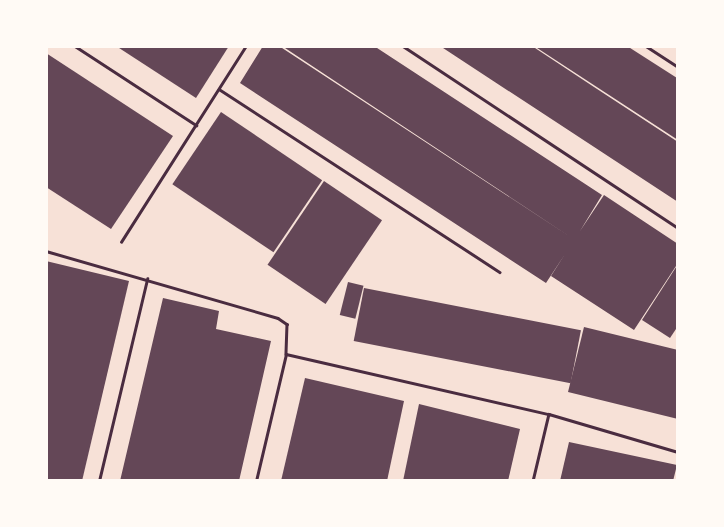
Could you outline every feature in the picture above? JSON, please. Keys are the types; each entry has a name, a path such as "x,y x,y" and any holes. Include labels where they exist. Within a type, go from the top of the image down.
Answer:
{"lane":[{"path":"75,46 196,125"},
{"path":"121,242 246,46"},
{"path":"403,46 678,228"},
{"path":"646,46 678,67"},
{"path":"218,89 500,272"},
{"path":"46,251 278,318 287,324 286,354 256,481"},
{"path":"99,481 148,279"},
{"path":"286,354 549,414 678,452"},
{"path":"533,481 549,414"}],"building":[{"path":"116,46 229,46 196,98"},
{"path":"263,46 279,46 575,240 282,46 374,46 602,195 580,231 604,195 678,244 678,263 634,330 551,276 565,254 546,283 240,83"},
{"path":"440,46 532,46 678,142 678,202"},
{"path":"534,46 627,46 677,78 678,140"},
{"path":"46,53 173,136 111,229 46,187"},
{"path":"221,112 322,180 273,252 172,184"},
{"path":"324,181 382,220 326,304 268,265"},
{"path":"46,261 129,281 82,481 46,481"},
{"path":"678,264 678,326 670,338 642,320"},
{"path":"348,282 364,286 355,319 340,315"},
{"path":"364,288 581,330 571,383 354,341"},
{"path":"163,298 219,311 216,329 271,341 239,481 120,481"},
{"path":"584,327 678,350 678,419 568,392"},
{"path":"305,378 404,401 387,481 281,481"},
{"path":"419,404 520,429 508,481 403,481"},
{"path":"569,442 677,465 673,481 560,481"}]}
